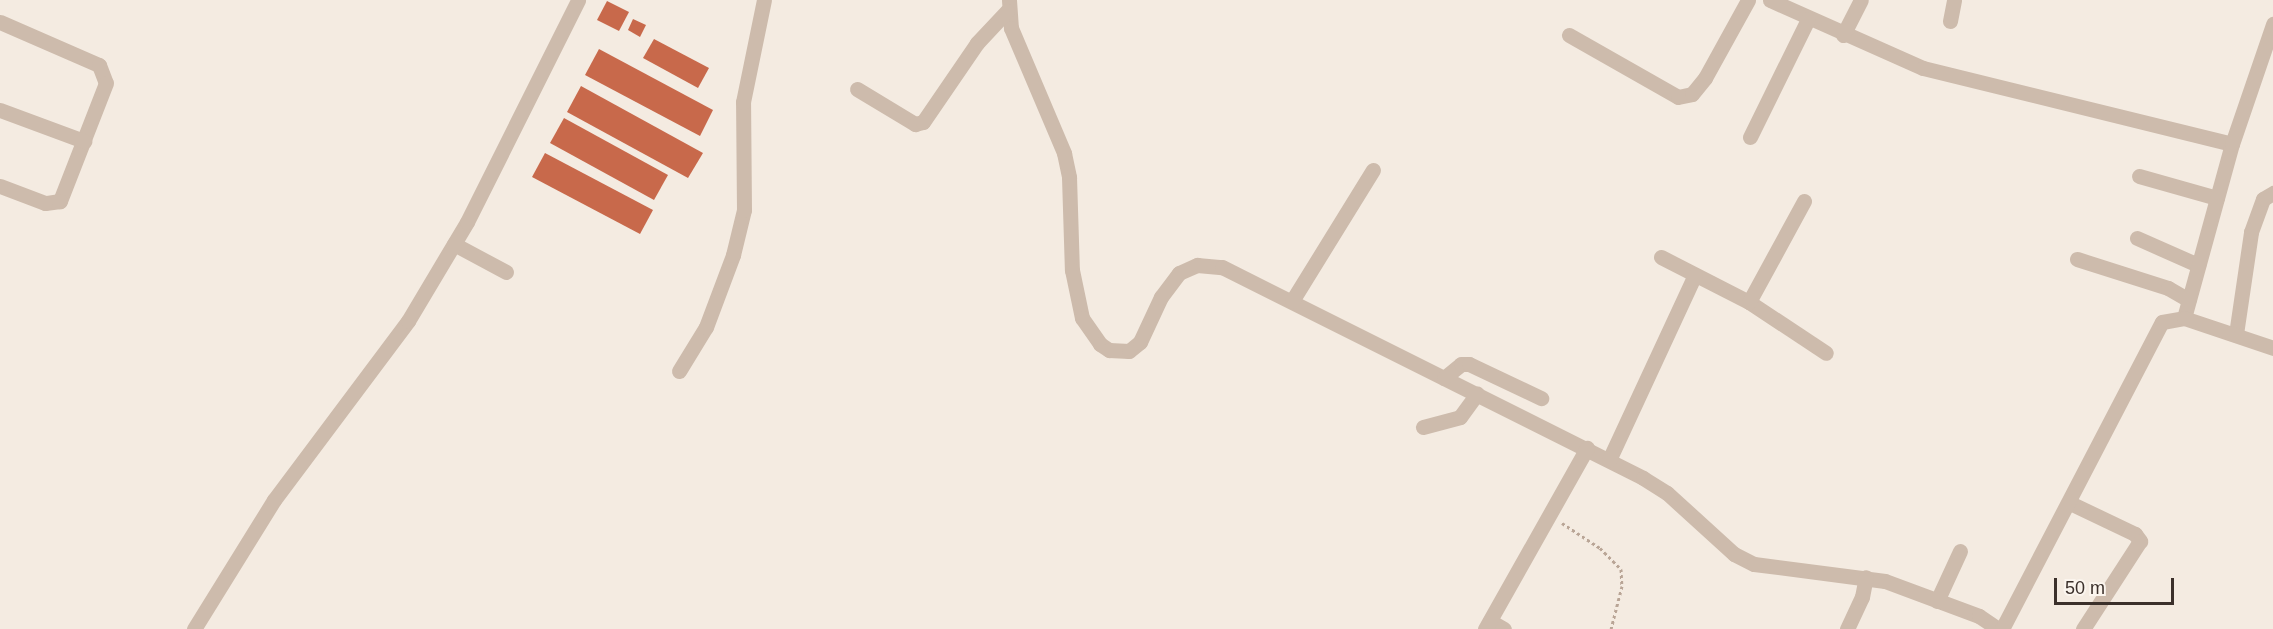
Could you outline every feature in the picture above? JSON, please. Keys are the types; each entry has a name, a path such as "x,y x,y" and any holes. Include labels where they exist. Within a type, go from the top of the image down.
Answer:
{"street":[{"path":"194,629 274,500 408,321 454,244 543,76 578,0"},
{"path":"679,371 706,327 734,255 744,210 743,102 764,0"},
{"path":"1569,35 1678,97 1692,94 1705,78 1748,0"},
{"path":"1843,35 1861,0"},
{"path":"1950,21 1954,0"},
{"path":"1778,2 1843,35 1923,68 2232,144"},
{"path":"857,89 915,124 923,122 977,43 1008,6 1064,153 1069,177 1075,287 1082,318 1100,344 1119,353 1129,351 1140,342 1172,282 1197,265 1209,264 1235,272 1609,460 1667,493 1729,549 1754,564 1866,577 1979,616 2000,629 2070,503 2156,329 2171,317 2184,318 2273,348"},
{"path":"1750,137 1808,19"},
{"path":"0,22 103,70 106,83 84,141 56,204 0,186"},
{"path":"2184,318 2232,144 2273,24"},
{"path":"0,110 84,141"},
{"path":"1292,301 1373,170"},
{"path":"2139,176 2217,198"},
{"path":"2236,334 2251,232 2263,199 2273,193"},
{"path":"1749,302 1804,201"},
{"path":"2137,238 2198,265"},
{"path":"454,244 506,272"},
{"path":"1661,257 1749,302 1826,353"},
{"path":"2077,259 2168,288 2189,300"},
{"path":"1609,460 1695,275"},
{"path":"1444,378 1461,364 1469,364 1540,398"},
{"path":"1423,427 1460,417 1477,394"},
{"path":"1504,629 1487,625 1587,448"},
{"path":"2070,503 2135,534 2140,541 2084,629"},
{"path":"1937,601 1960,551"},
{"path":"1847,629 1862,597 1866,577"}],"path":[{"path":"1551,515 1600,548 1621,569 1621,595 1611,629"}],"building":[{"path":"607,1 629,12 619,31 597,20"},
{"path":"633,19 646,25 640,37 628,30"},
{"path":"654,39 709,68 698,88 643,58"},
{"path":"599,49 713,110 700,136 585,75"},
{"path":"581,86 703,153 688,178 567,112"},
{"path":"564,118 668,175 654,200 550,143"},
{"path":"545,153 653,210 640,234 532,177"}]}
